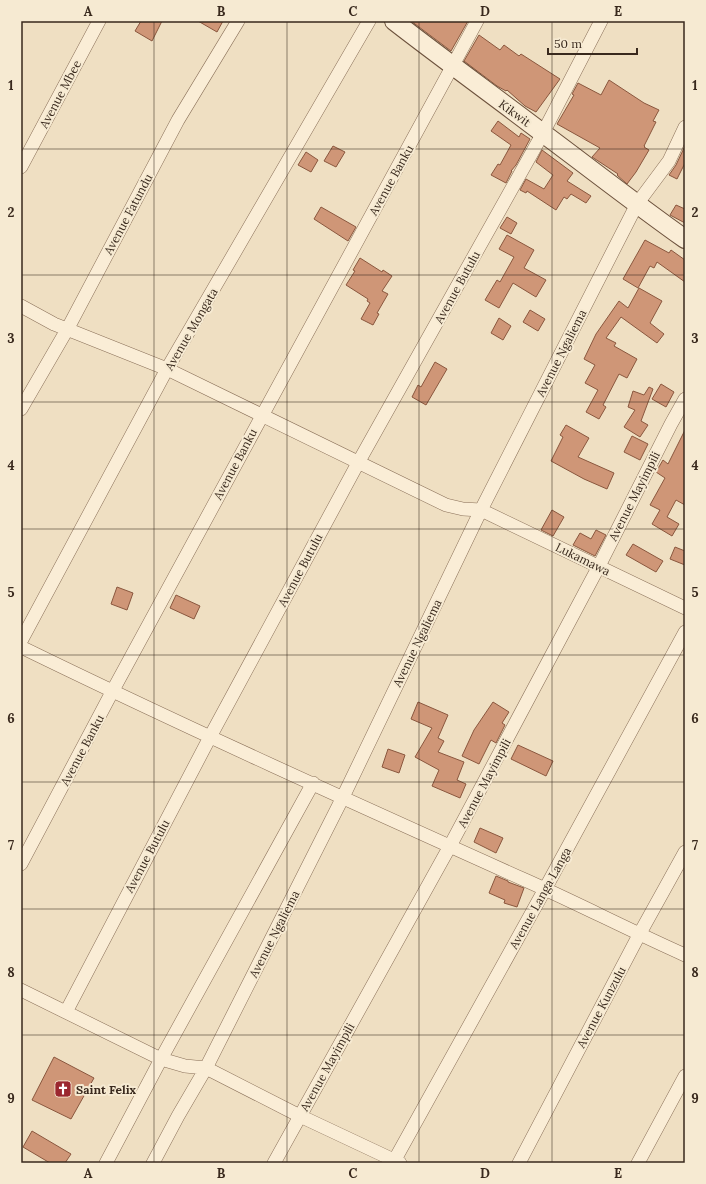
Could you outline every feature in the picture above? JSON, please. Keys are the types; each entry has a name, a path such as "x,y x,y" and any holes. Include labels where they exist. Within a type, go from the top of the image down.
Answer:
{"main road":[{"name":"Kikwit","path":"394,21 453,67 685,239"}],"street":[{"name":"Avenue Mbee","path":"21,167 99,21"},
{"name":"Avenue Fatundu","path":"21,409 68,328 178,120 238,21"},
{"name":"Avenue Mongata","path":"21,641 167,369 369,21"},
{"name":"Avenue Banku","path":"21,864 112,692 477,21"},
{"name":"Avenue Butulu","path":"66,1012 210,737 358,463 544,133 601,21"},
{"name":"Avenue Ngaliema","path":"154,1163 178,1116 206,1068 343,797 481,510 637,204 669,161 685,127"},
{"path":"21,306 54,324 68,328 167,369 446,505 463,509 481,510"},
{"name":"Avenue Mayimpili","path":"274,1163 450,846 599,566 670,424 685,399"},
{"name":"Lukamawa","path":"481,510 685,608"},
{"name":"Avenue Langa Langa","path":"396,1162 685,632"},
{"path":"21,647 112,692 685,954"},
{"path":"106,1163 161,1059 313,783"},
{"name":"Avenue Kunzulu","path":"519,1163 639,934 685,852"},
{"path":"21,990 161,1059 185,1066 206,1068 300,1116 396,1162"},
{"path":"638,1163 685,1076"}],"building":[{"path":"141,21 162,21 152,41 135,31"},
{"path":"198,21 223,21 217,32"},
{"path":"411,21 468,21 451,51"},
{"path":"479,35 500,50 504,45 519,56 521,54 560,79 536,112 525,106 507,90 506,91 497,86 464,61"},
{"path":"609,80 644,103 659,110 653,121 656,122 644,146 649,150 627,184 617,175 618,174 592,157 600,148 557,124 574,95 572,94 578,83 601,95"},
{"path":"498,121 519,137 521,133 530,139 516,165 511,171 506,183 491,175 498,164 500,165 511,145 491,131"},
{"path":"333,146 345,152 336,167 324,161"},
{"path":"685,146 685,163 677,179 669,175 676,165"},
{"path":"542,150 573,173 567,181 591,196 586,203 571,194 567,199 564,197 556,210 527,191 526,193 520,190 526,179 544,189 553,175 536,162"},
{"path":"306,152 318,160 311,172 298,165"},
{"path":"676,205 685,209 685,223 670,215"},
{"path":"321,207 356,227 348,241 314,219"},
{"path":"507,217 517,223 511,234 500,228"},
{"path":"507,235 534,250 524,268 546,280 536,297 513,283 499,308 485,300 497,280 500,282 514,257 499,249"},
{"path":"645,240 669,253 671,250 685,260 685,282 657,262 654,268 650,266 638,288 623,279"},
{"path":"360,258 382,272 383,270 392,276 382,291 388,294 377,313 379,314 373,325 361,319 370,303 367,301 368,299 346,285 355,271 353,270"},
{"path":"639,288 662,301 650,323 664,334 657,343 621,317 606,338 616,343 614,346 637,359 627,378 619,374 603,405 606,407 599,419 586,412 598,390 585,383 595,365 584,359 596,334 619,301 628,308"},
{"path":"530,310 545,319 538,331 523,322"},
{"path":"499,318 511,326 503,340 491,333"},
{"path":"435,362 447,369 426,405 412,397 418,385 421,387"},
{"path":"661,384 674,392 666,407 652,399"},
{"path":"649,387 653,389 641,421 648,425 640,437 624,427 635,410 628,407 633,391 644,395"},
{"path":"566,425 589,438 578,457 614,473 607,489 584,479 551,461 563,437 560,435"},
{"path":"685,430 685,505 676,500 667,517 679,524 672,536 652,524 660,510 650,505 665,478 656,472 663,460 668,464"},
{"path":"632,436 648,444 640,460 624,452"},
{"path":"552,510 564,517 553,536 541,530"},
{"path":"596,530 606,535 595,556 573,545 580,533 591,539"},
{"path":"633,544 663,561 656,572 626,555"},
{"path":"675,547 685,551 685,565 670,559"},
{"path":"117,587 133,593 127,610 111,604"},
{"path":"176,595 200,606 194,619 170,608"},
{"path":"418,702 448,715 438,738 444,741 438,752 464,762 457,780 466,784 460,798 432,786 439,770 415,757 432,728 411,719"},
{"path":"493,702 509,712 502,723 505,725 496,743 491,740 479,764 462,756 474,730"},
{"path":"518,745 553,761 546,776 511,759"},
{"path":"388,749 405,755 399,773 382,767"},
{"path":"480,828 503,838 496,853 474,842"},
{"path":"496,876 524,888 517,907 504,903 505,900 489,893"},
{"name":"Saint Felix","path":"54,1057 94,1078 71,1119 32,1100"},
{"path":"32,1131 71,1154 65,1163 50,1163 23,1147"}],"place":[{"name":"Saint Felix","path":"63,1089"}]}
